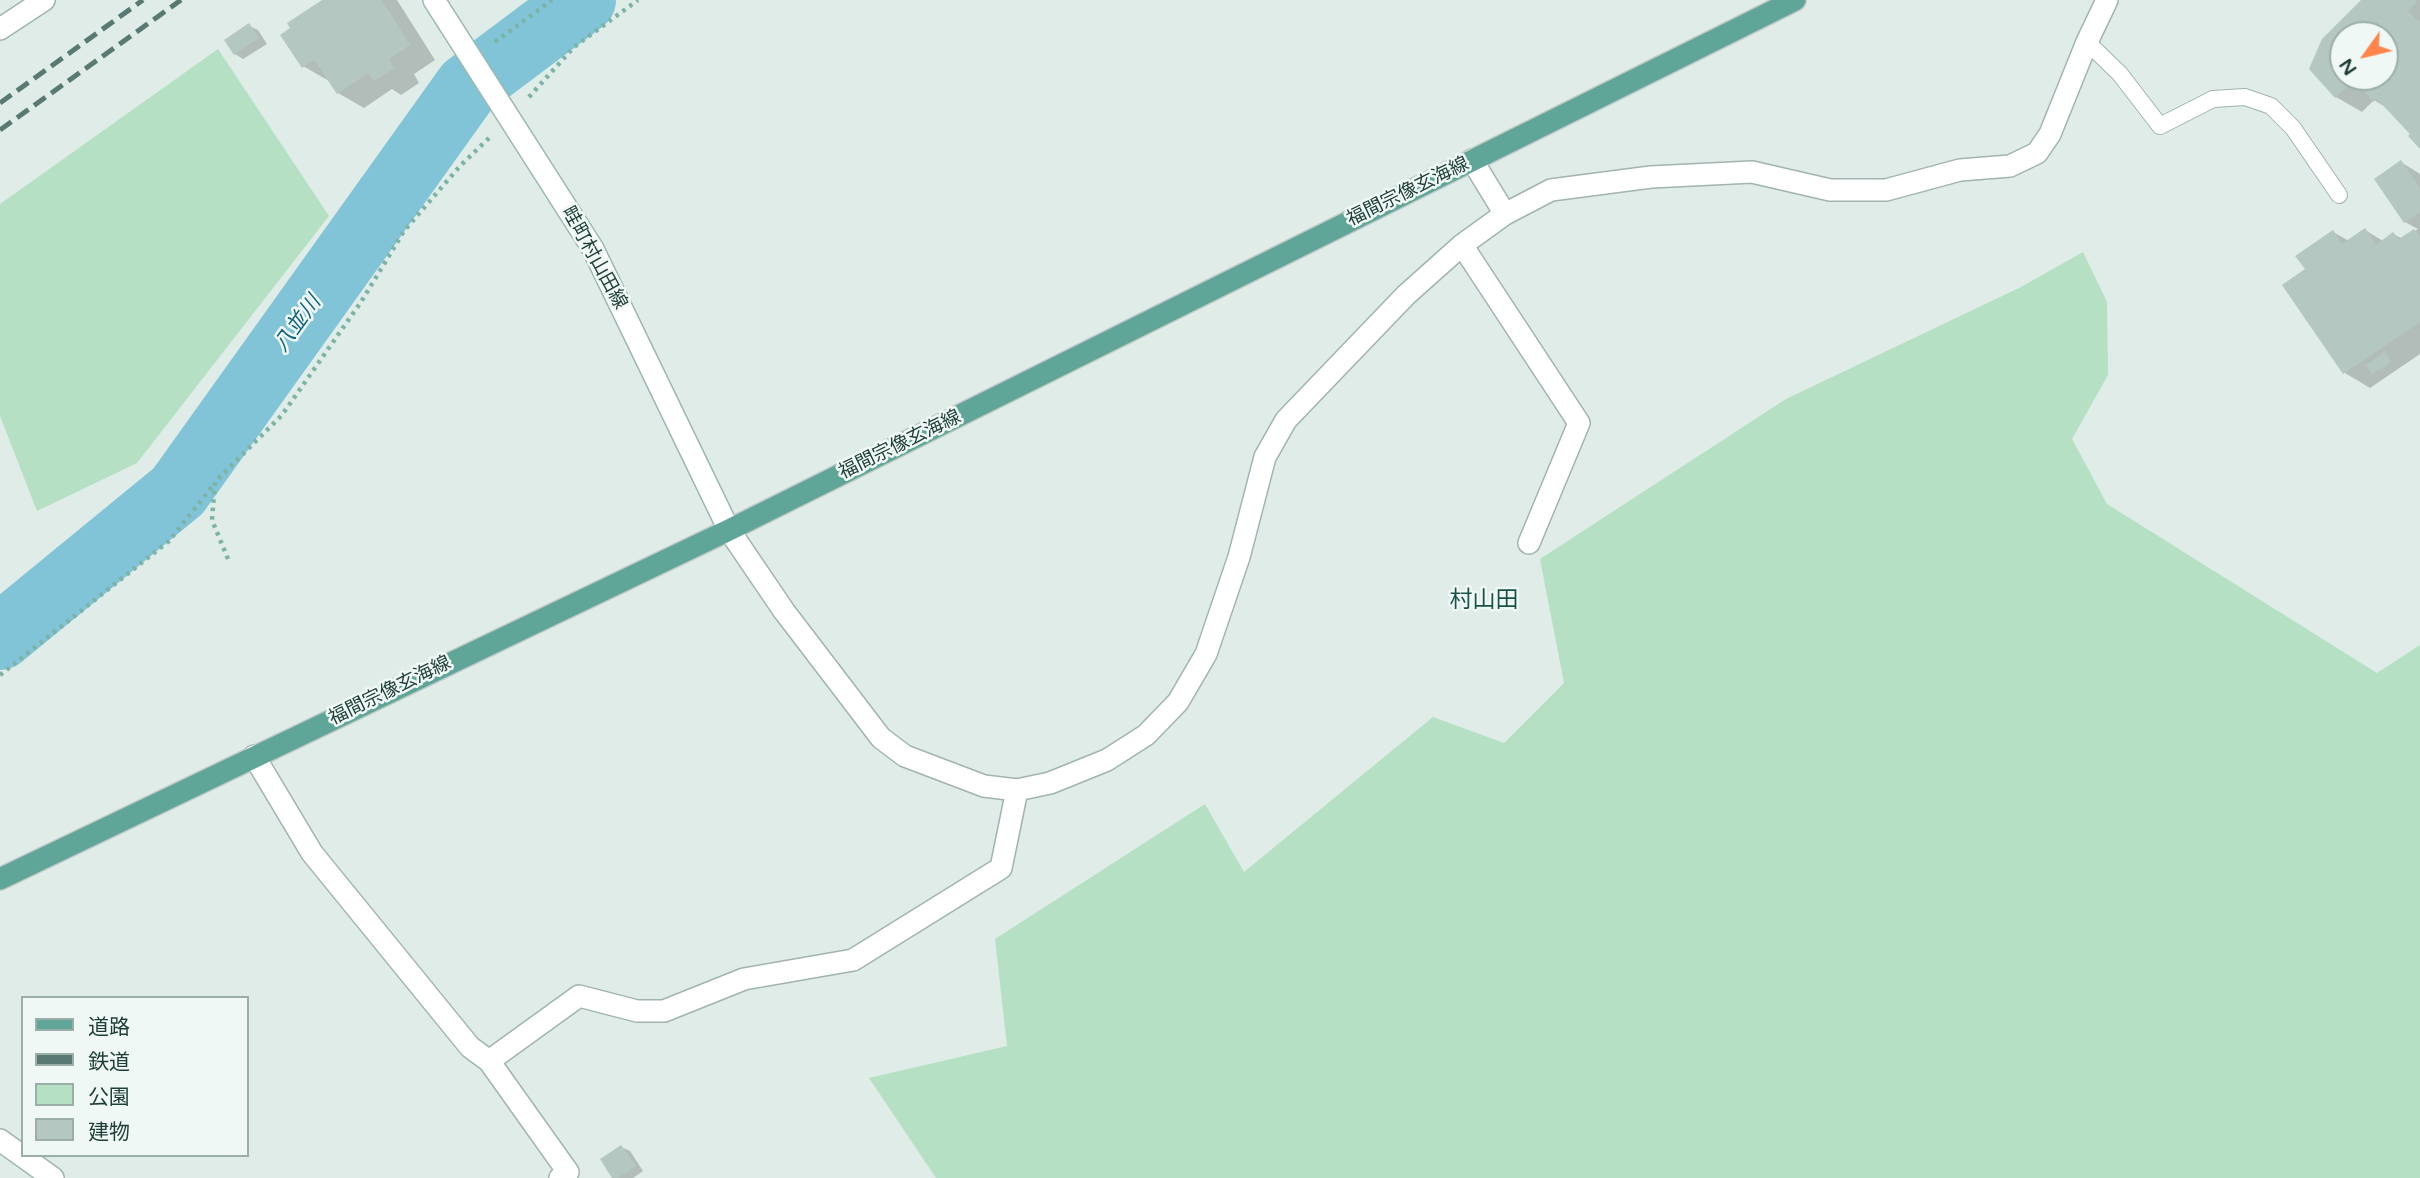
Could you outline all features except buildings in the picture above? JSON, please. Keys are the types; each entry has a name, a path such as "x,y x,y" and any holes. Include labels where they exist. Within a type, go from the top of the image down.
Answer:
{"main road":[{"name":"福間宗像玄海線","path":"0,879 729,530 1795,0"}],"street":[{"path":"0,29 44,0"},
{"name":"畦町村山田線","path":"434,0 593,249 729,530 784,611 881,738 905,756 984,786 1017,790 1050,783 1107,760 1146,735 1178,702 1206,654 1239,557 1265,457 1286,420 1406,295 1462,245 1505,214 1551,190 1651,177 1752,172 1830,190 1886,190 1960,170 2010,166 2038,153 2050,134 2107,0"},
{"path":"1472,160 1505,214"},
{"path":"1462,245 1579,423 1529,543"},
{"path":"254,756 312,853 470,1047 489,1061 568,1172 560,1178"},
{"path":"489,1061 579,996 637,1011 664,1011 744,979 853,960 1001,868 1017,790"},
{"path":"0,1140 21,1155"},
{"path":"24,1157 53,1178"}],"lane":[{"path":"2087,42 2120,74 2160,127 2213,99 2245,97 2271,106 2293,128 2339,195"}],"path":[{"path":"471,59 552,0"},
{"path":"0,676 169,541 215,482 282,415 361,302 404,231 460,166 509,118 574,47 638,0"},
{"path":"215,482 212,520 228,559"}],"green space":[{"path":"218,49 329,216 137,463 37,511 0,416 0,204"},
{"path":"2083,252 2107,302 2108,375 2072,439 2107,504 2377,673 2420,645 2420,1178 936,1178 869,1078 1007,1046 995,939 1205,804 1244,872 1433,717 1504,743 1564,683 1540,559 1786,399 2021,287"}],"waterway":[{"name":"八並川","path":"0,637 178,491 467,87 583,0"}],"railway":[{"path":"0,103 143,0"},
{"path":"0,130 181,0"}],"district":[{"name":"村山田","path":"1484,601"}]}
